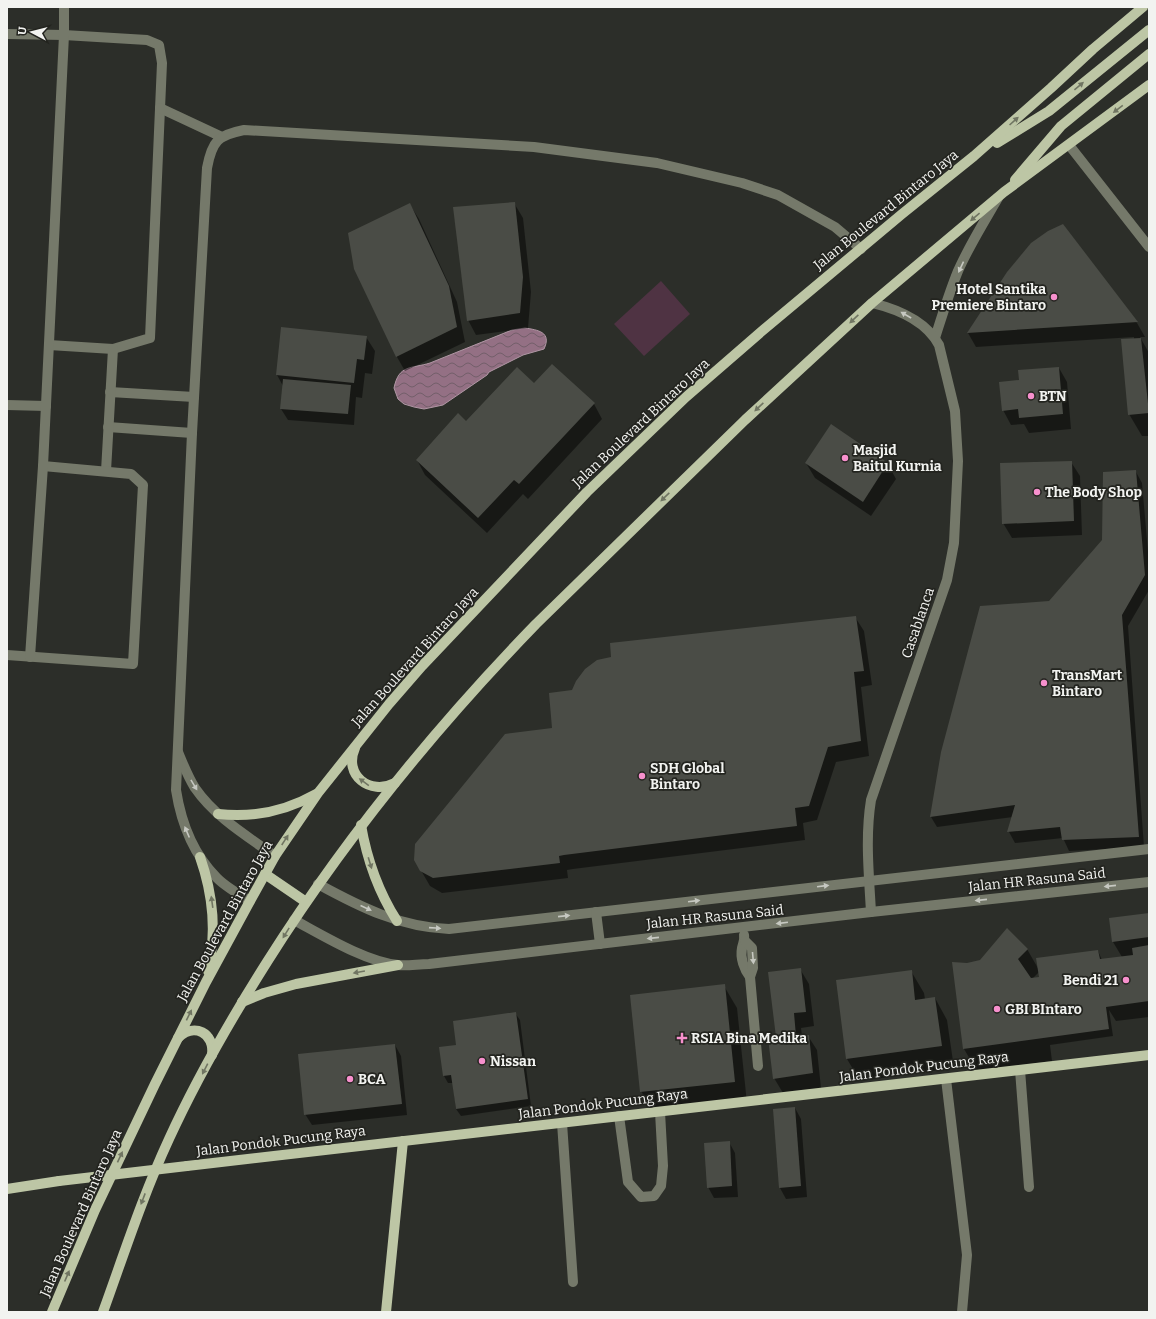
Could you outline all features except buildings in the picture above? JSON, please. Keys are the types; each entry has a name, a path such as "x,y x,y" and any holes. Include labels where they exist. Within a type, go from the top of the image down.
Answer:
{"main road":[{"name":"Jalan Boulevard Bintaro Jaya","path":"52,1312 104,1191 155,1084 206,982 264,874 318,793 422,666 596,484 686,397 762,331 974,156 1051,88 1093,48 1142,7"},
{"name":"Jalan Boulevard Bintaro Jaya","path":"974,156 1048,111 1149,30"},
{"path":"1002,194 1061,126 1149,54"},
{"path":"103,1312 153,1175 170,1136 212,1055 242,1002 318,884 361,825 460,705 536,624 745,420 872,303 1002,194 1149,85"},
{"path":"357,744 352,756 353,768 359,779 370,786 382,787 394,783 399,779"},
{"path":"218,814 250,815 271,812 294,805 318,793"},
{"path":"361,825 366,850 373,873 383,898 397,921"},
{"path":"200,858 210,889 213,921 213,946 206,982"},
{"path":"264,874 306,902"},
{"path":"242,1002 296,984 398,965"},
{"path":"178,1038 192,1030 202,1032 210,1040 213,1050 212,1055"},
{"name":"Jalan Pondok Pucung Raya","path":"7,1189 59,1181 1149,1055"},
{"path":"386,1312 403,1141"}],"street":[{"path":"30,657 43,466 64,35 64,7"},
{"path":"7,34 64,35 147,40 159,46 162,63 150,338 113,349 49,345"},
{"path":"160,108 222,137"},
{"path":"250,901 218,878 200,858 187,833 178,804 176,790 192,433 207,168 210,151 217,140 230,133 244,130 534,147 657,163 742,183 778,195 835,226 861,249"},
{"path":"1069,145 1149,247"},
{"path":"935,338 959,270 974,240 1002,194"},
{"name":"Casablanca","path":"871,912 867,835 871,800 947,580 954,543 958,461 955,411 939,345 935,338 923,327 900,311 872,303"},
{"path":"106,471 113,349"},
{"path":"110,392 194,398"},
{"path":"7,405 46,406"},
{"path":"108,428 192,433"},
{"path":"7,655 133,664 143,485 131,474 43,466"},
{"path":"177,750 194,786 203,799 218,814 275,856"},
{"name":"Jalan HR Rasuna Said","path":"318,884 349,900 397,921 420,926 449,929 1149,849"},
{"name":"Jalan HR Rasuna Said","path":"294,920 325,937 383,962 398,965 445,963 871,912 1149,882"},
{"path":"596,912 600,944"},
{"path":"744,928 745,941 742,950 744,969 750,976 758,1066"},
{"path":"1020,1070 1029,1187"},
{"path":"946,1079 967,1255 962,1312"},
{"path":"619,1116 628,1182 641,1197 654,1196 661,1186 663,1166 660,1112"},
{"path":"562,1123 573,1282"}],"shaded area":[{"path":"661,281 690,314 644,356 614,324"}],"water":[{"path":"525,328 539,331 545,335 546,343 544,349 523,355 489,372 487,375 443,405 424,409 404,404 398,399 394,388 396,380 403,371 412,367 430,363 512,330"}],"place":[{"name":"Hotel Santika Premiere Bintaro","path":"1054,297"},
{"name":"BTN","path":"1031,396"},
{"name":"Masjid Baitul Kurnia","path":"845,458"},
{"name":"The Body Shop","path":"1037,492"},
{"name":"TransMart Bintaro","path":"1044,683"},
{"name":"SDH Global Bintaro","path":"642,776"},
{"name":"Bendi 21","path":"1126,980"},
{"name":"GBI BIntaro","path":"997,1009"},
{"name":"RSIA Bina Medika","path":"682,1038"},
{"name":"Nissan","path":"482,1061"},
{"name":"BCA","path":"350,1079"}]}
